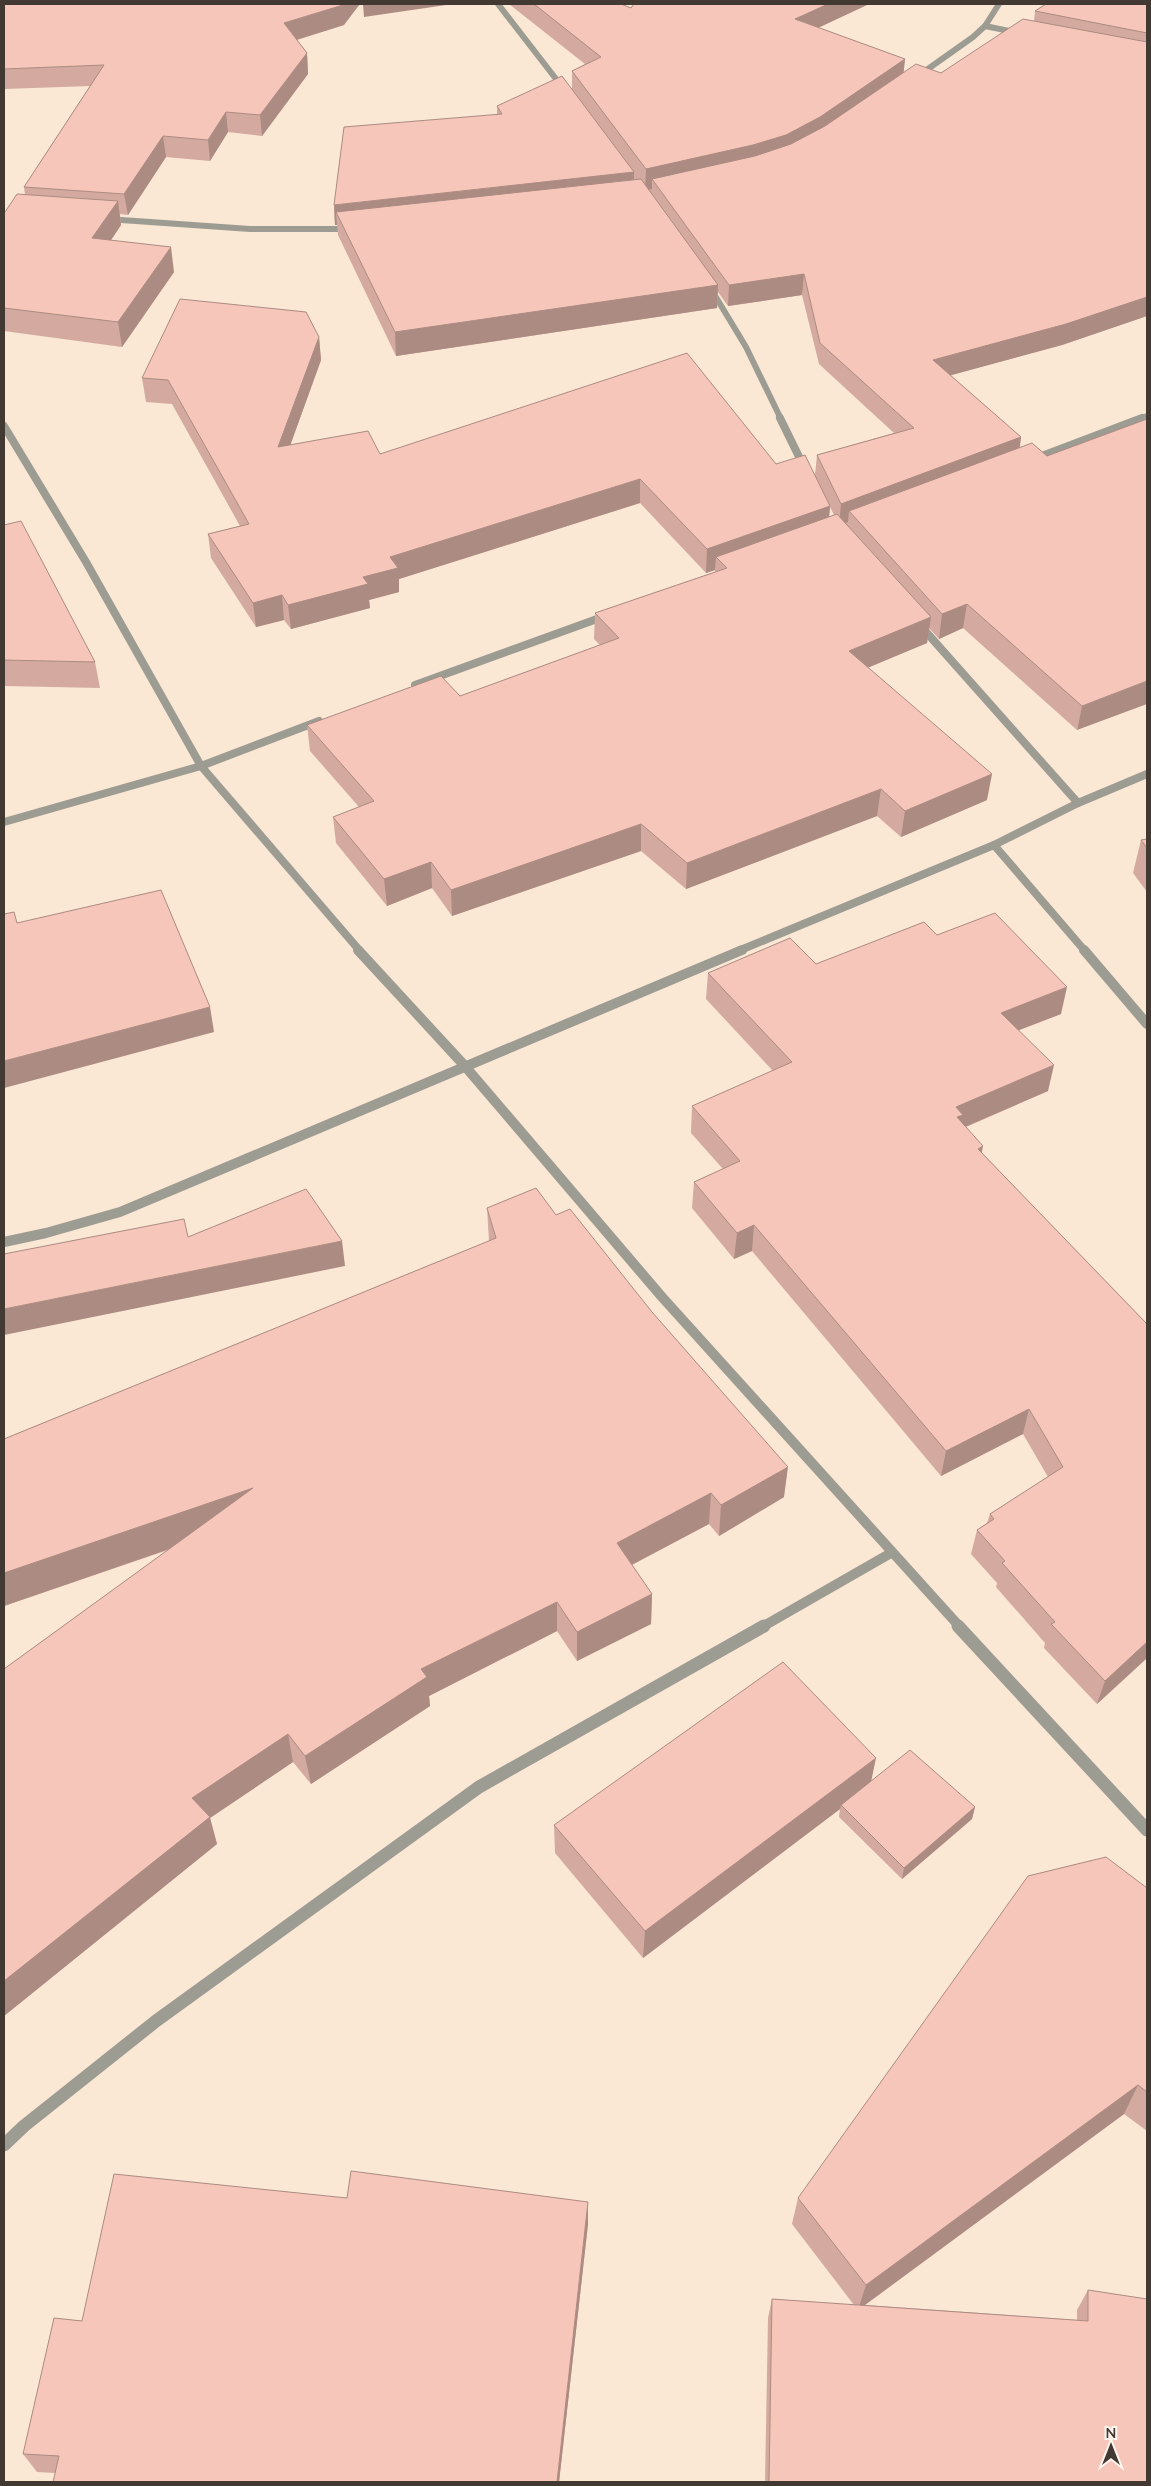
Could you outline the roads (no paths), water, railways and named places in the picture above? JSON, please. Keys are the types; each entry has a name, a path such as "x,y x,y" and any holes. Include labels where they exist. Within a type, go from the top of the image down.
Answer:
{"street":[{"path":"498,4 568,95"},
{"path":"909,82 974,37 986,26 999,4"},
{"path":"986,26 1023,34"},
{"path":"102,219 250,230 357,229"},
{"path":"708,286 746,347 810,480"},
{"path":"1028,461 1147,416"},
{"path":"4,426 86,562 201,766 343,933 464,1065 662,1297 891,1553 1147,1830"},
{"path":"411,687 613,613"},
{"path":"910,614 1078,803"},
{"path":"4,822 201,766 329,718"},
{"path":"4,1242 46,1233 120,1212 464,1065 994,845 1078,803 1147,774"},
{"path":"994,845 1147,1024"},
{"path":"4,2145 24,2126 156,2021 479,1787 597,1722 891,1553"}]}
